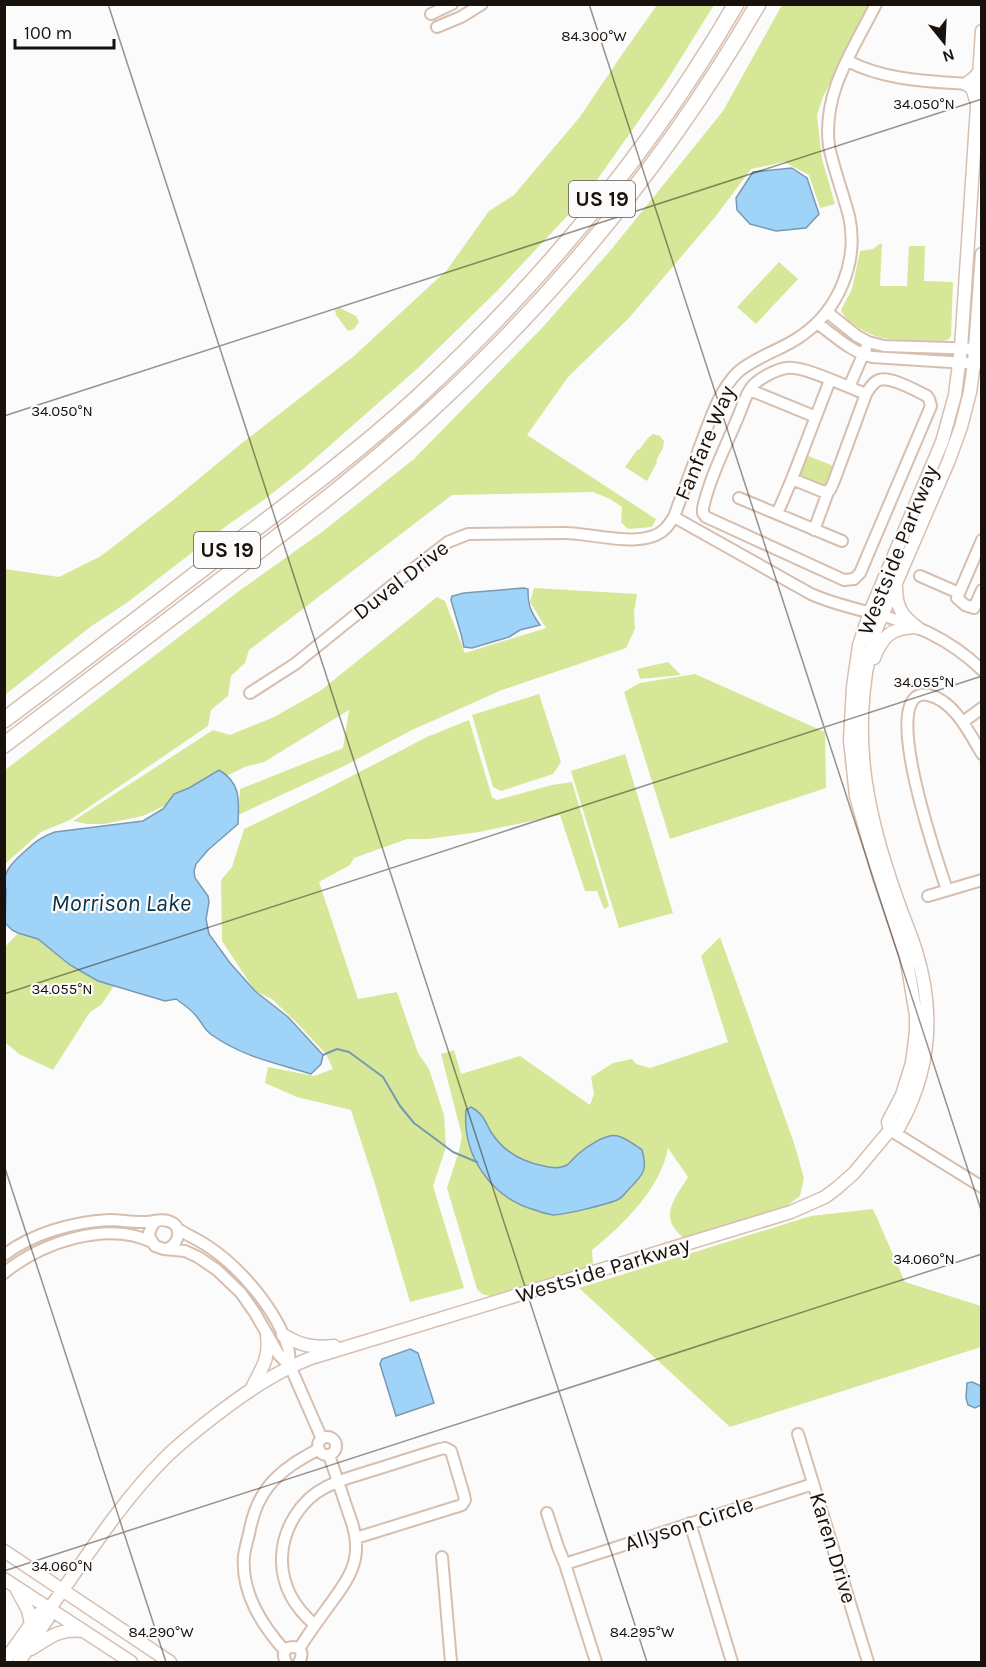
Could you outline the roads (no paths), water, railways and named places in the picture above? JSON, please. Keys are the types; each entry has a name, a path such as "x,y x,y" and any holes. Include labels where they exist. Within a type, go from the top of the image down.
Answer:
{"highway":[{"name":"US 19","path":"4,720 334,468 416,398 468,348 517,298 590,216 671,105 736,4"},
{"name":"US 19","path":"4,746 357,474 482,362 556,283 627,198 691,110 758,4"}],"main road":[{"name":"Westside Parkway","path":"890,1130 888,1122 902,1095 912,1063 916,1015 906,956 866,836 856,796 850,740 853,687 859,645 870,612 942,442 955,395 961,348 981,31"},
{"path":"977,106 972,88 966,84 979,72"},
{"name":"Westside Parkway","path":"63,1591 124,1506 184,1439 265,1380 290,1366 783,1216 825,1197 845,1182 863,1164 890,1130 898,1127 919,1084 926,1050 927,1014 917,953 890,874 868,794 862,740 865,681 875,633 958,437 968,403 978,363 981,254"},
{"path":"897,585 897,598 901,612 916,628"},
{"path":"865,681 883,639 900,628 916,628"},
{"path":"283,1335 298,1344 318,1347 359,1344"},
{"path":"252,1389 267,1358 269,1350 267,1336"},
{"path":"4,1551 170,1662"},
{"path":"9,1582 131,1662"},
{"path":"9,1582 22,1598 31,1624"},
{"path":"22,1658 48,1618 50,1608 63,1591"},
{"path":"4,1662 39,1612 50,1608"},
{"path":"22,1658 45,1640 63,1631 85,1632"}],"street":[{"path":"431,14 452,4"},
{"path":"437,27 461,17 482,4"},
{"name":"Fanfare Way","path":"674,517 705,434 722,394 730,382 753,362 801,337 827,312 843,283 852,248 849,218 828,135 831,100 876,4"},
{"path":"848,61 879,74 922,81 966,84"},
{"path":"827,312 857,336 868,342 884,346 978,348"},
{"path":"817,322 864,355 880,359 978,363"},
{"path":"849,387 868,342"},
{"path":"814,530 866,394 874,382 880,379 889,380 927,396 931,406 860,573 854,579 844,580 706,517 703,513 704,503 750,390 773,372 786,368 803,370 866,394"},
{"path":"777,514 830,380"},
{"path":"750,390 816,417"},
{"path":"792,479 828,492"},
{"path":"740,498 842,542"},
{"path":"674,517 811,594 829,602 883,616 949,643 981,670"},
{"name":"Duval Drive","path":"250,693 295,664 448,542 459,537 468,534 566,532 633,540 661,532 674,517"},
{"path":"981,540 957,598 965,605 974,608 981,590"},
{"path":"920,576 959,593"},
{"path":"947,890 914,782 907,729 908,706 914,698 924,694 936,696 963,722 981,754"},
{"path":"963,722 981,708"},
{"path":"928,896 981,880"},
{"path":"890,1130 981,1187"},
{"path":"4,1255 53,1230 81,1223 110,1220 143,1222 162,1220 171,1222 178,1229 219,1254 251,1284 283,1335 289,1350 290,1366 338,1482 356,1538 356,1555 347,1582 298,1648"},
{"path":"152,1242 150,1228 157,1221"},
{"path":"169,1248 176,1243 178,1229"},
{"path":"4,1273 34,1253 57,1243 83,1236 110,1233 133,1236 152,1242 159,1248 186,1251 217,1270 241,1293 279,1355 290,1366"},
{"name":"Karen Drive","path":"798,1434 868,1662"},
{"path":"285,1650 254,1608 246,1580 244,1556 252,1516 267,1488 294,1463 323,1448"},
{"path":"315,1625 297,1607 286,1587 282,1565 282,1552 289,1527 301,1507 316,1492 338,1482 440,1449 448,1449 453,1454 465,1495 464,1503 356,1538"},
{"name":"Allyson Circle","path":"565,1564 813,1484"},
{"path":"547,1513 596,1662"},
{"path":"690,1523 732,1662"},
{"path":"442,1557 451,1662"},
{"path":"285,1650 298,1648"},
{"path":"298,1648 302,1656 299,1662"},
{"path":"285,1650 283,1656 286,1662"}],"water":[{"path":"792,168 807,178 819,214 806,228 776,231 750,224 737,210 736,198 753,172"},
{"path":"528,589 530,608 540,625 472,648 464,647 451,600 452,596"},
{"name":"Morrison Lake","path":"219,770 235,786 238,800 238,824 208,850 196,864 194,871 195,878 208,896 206,919 209,934 230,963 255,991 288,1017 323,1055 321,1064 311,1074 260,1059 224,1043 205,1029 193,1012 176,999 165,1001 98,981 70,965 38,939 18,933 5,923 6,874 15,861 37,841 55,832 143,821 163,809 174,794"},
{"path":"471,1107 481,1115 501,1145 528,1162 556,1168 562,1167 596,1141 618,1136 642,1150 643,1172 620,1198 597,1206 553,1215 519,1204 505,1196 493,1185 474,1158 466,1127 466,1110"},
{"path":"410,1349 418,1353 434,1403 396,1416 380,1364 382,1359"},
{"path":"972,1382 981,1386 981,1405 975,1408 968,1405 966,1398 967,1383"}],"waterway":[{"path":"323,1055 337,1049 349,1052 383,1077 400,1106 414,1123 453,1152 477,1162"}]}
